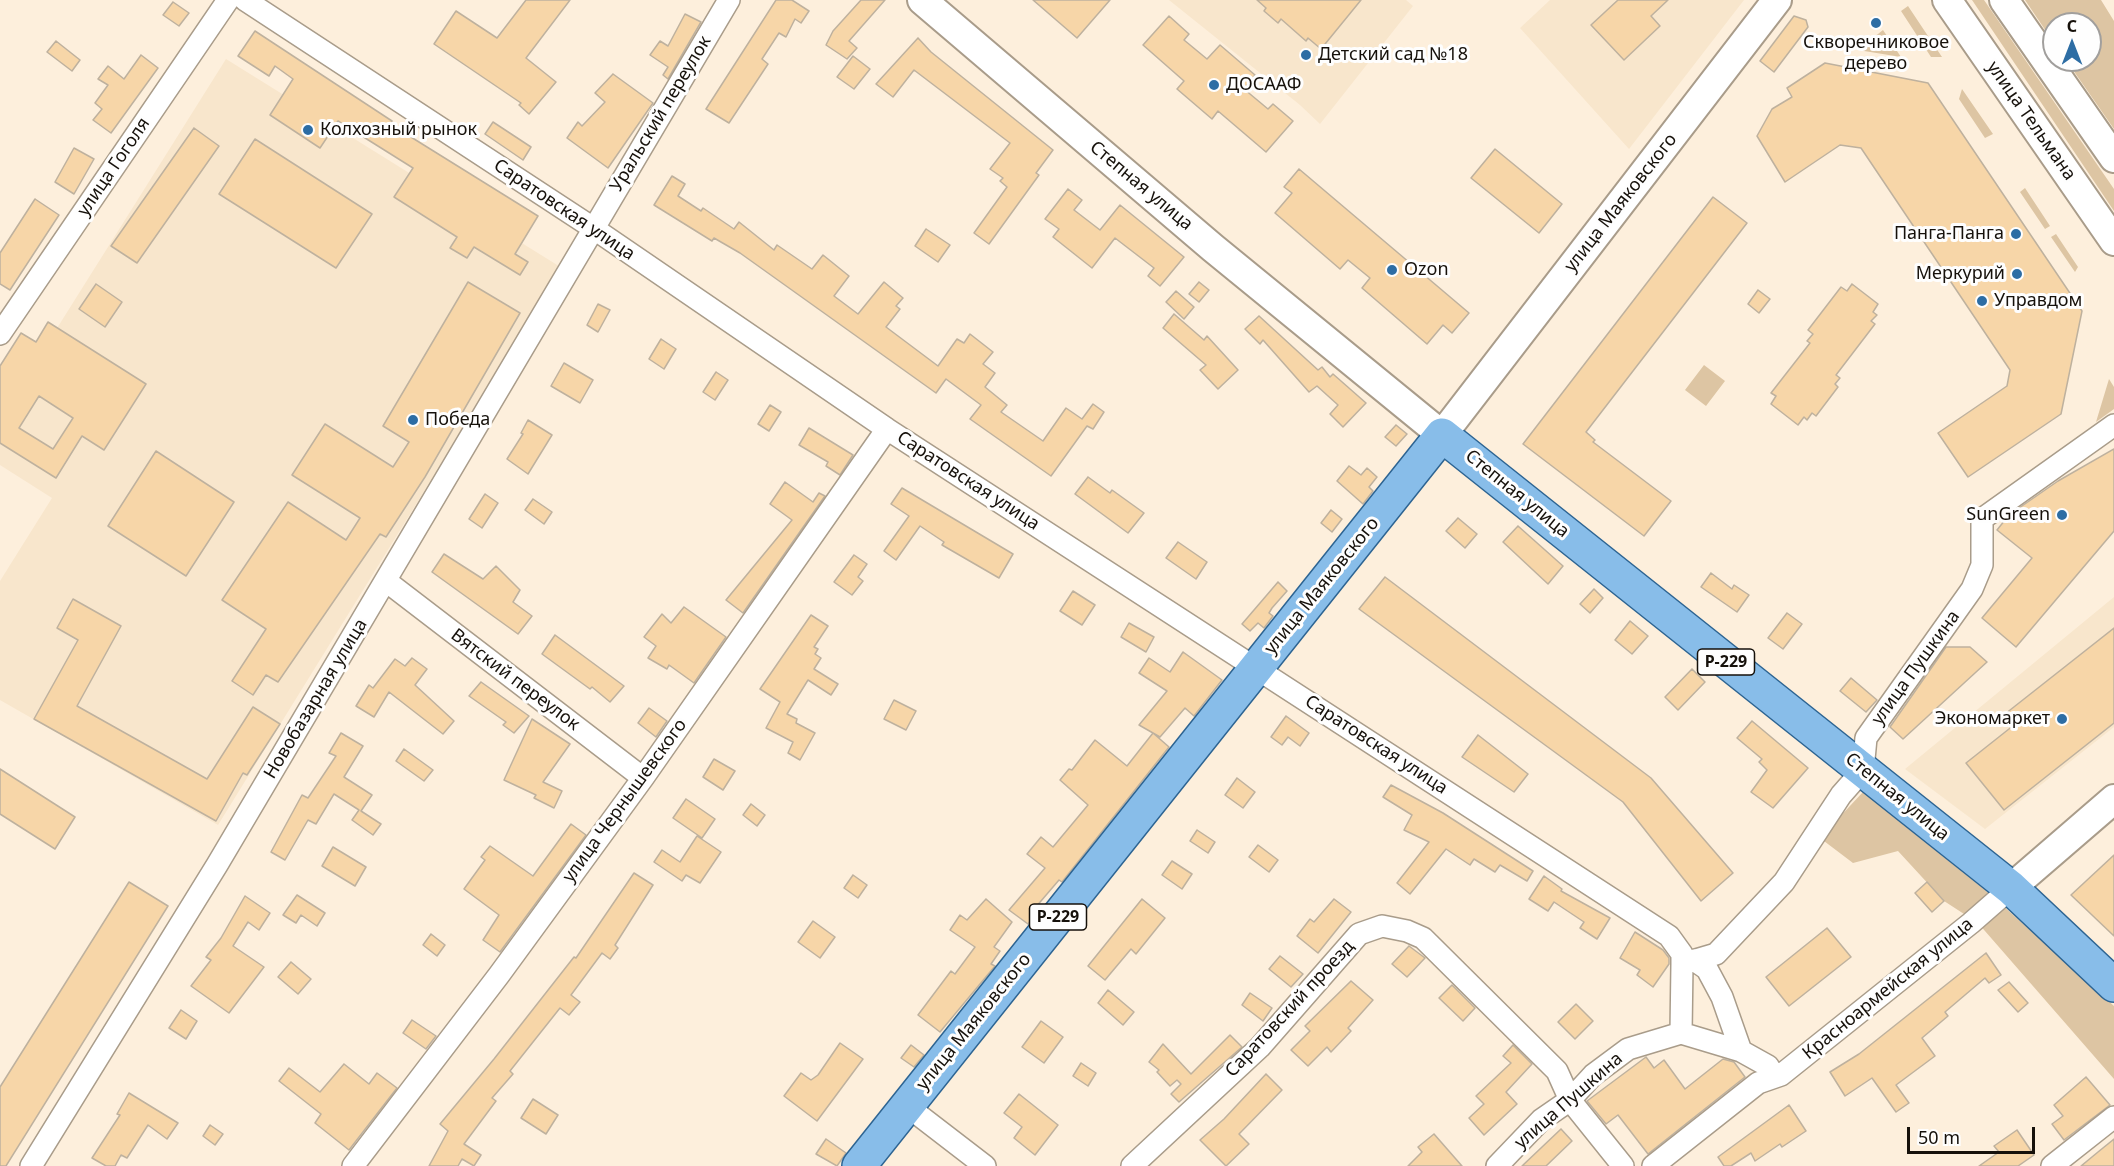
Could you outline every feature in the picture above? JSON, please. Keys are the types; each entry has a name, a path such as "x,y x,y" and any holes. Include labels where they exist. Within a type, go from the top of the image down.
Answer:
{"main road":[{"name":"Степная улица","path":"922,0 1213,248 1442,435 2011,888 2114,986"},
{"name":"улица Маяковского","path":"859,1166 1442,435 1777,0"},
{"name":"улица Тельмана","path":"1947,0 2114,241"},
{"path":"2004,0 2114,158"},
{"name":"Красноармейская улица","path":"2011,888 2114,799"}],"street":[{"name":"улица Гоголя","path":"2,325 228,0"},
{"name":"Саратовская улица","path":"245,0 592,228 887,429 1669,936 1688,962"},
{"name":"Уральский переулок","path":"592,228 729,0"},
{"name":"Новобазарная улица","path":"31,1166 217,865 386,582 592,228"},
{"name":"улица Пушкина","path":"1863,770 1866,738 1972,590 1982,565 1982,519 2114,425"},
{"name":"улица Чернышевского","path":"353,1166 499,975 643,778 887,429"},
{"name":"Вятский переулок","path":"386,582 643,778"},
{"path":"1688,962 1716,954 1784,882 1841,795 1863,770"},
{"name":"Красноармейская улица","path":"1653,1166 1758,1083 1775,1077 1971,923 2011,888"},
{"name":"Саратовский проезд","path":"1132,1166 1260,1047 1359,934 1382,926 1407,931 1423,938 1557,1071 1570,1100 1623,1166"},
{"path":"1688,962 1681,1032 1741,1051 1768,1066 1775,1077"},
{"path":"1688,962 1707,969 1722,997 1741,1051"},
{"name":"улица Пушкина","path":"1497,1166 1541,1120 1570,1100 1593,1075 1628,1049 1681,1032"},
{"path":"907,1106 985,1166"},
{"path":"2052,1166 2114,1117"}],"shaded area":[{"name":"Детский сад №18","path":"1169,0 1406,0 1413,6 1320,124 1300,105"},
{"path":"1550,0 1744,0 1629,149 1520,28"},
{"path":"1972,0 1984,0 2114,189 2114,211"},
{"path":"2025,0 2101,0 2114,21 2114,129 2074,72 2102,72 2102,12 2042,12 2042,25"},
{"path":"1908,6 1942,57 1931,57 1901,11"},
{"path":"1883,30 1901,57 1858,50"},
{"name":"Колхозный рынок","path":"226,59 562,268 218,825 0,700 0,581 52,498 0,465 0,419"},
{"path":"1962,89 1993,134 1985,138 1959,99"},
{"path":"2025,188 2050,226 2045,229 2020,192"},
{"path":"2056,234 2078,267 2075,272 2051,237"},
{"path":"1704,365 1725,381 1706,406 1685,390"},
{"path":"2109,379 2114,387 2114,409 2096,422"},
{"path":"2114,597 2114,727 1985,829 1905,769"},
{"path":"1863,792 1991,895 2114,1006 2114,1079 1978,923 1944,901 1898,851 1853,863 1820,838"}],"building":[{"path":"526,0 570,0 526,58 556,82 529,114 519,105 521,103 434,44 456,11 497,38"},
{"path":"776,0 792,0 809,11 801,23 795,19 786,37 779,33 762,59 768,64 729,123 706,109"},
{"path":"861,0 885,0 849,41 857,48 847,59 826,45 833,31"},
{"path":"1033,0 1110,0 1077,38"},
{"path":"1257,0 1361,0 1321,49 1308,38 1306,41 1281,19 1278,23 1264,11 1266,8"},
{"path":"1618,0 1668,0 1651,16 1660,26 1624,60 1591,25"},
{"path":"173,2 189,13 179,26 163,15"},
{"path":"685,14 701,22 668,79 663,75 668,67 650,55 660,41 668,46"},
{"name":"ДОСААФ","path":"1169,16 1189,34 1184,40 1207,59 1220,45 1255,75 1244,89 1268,109 1273,104 1293,121 1266,152 1218,111 1212,119 1177,89 1184,81 1143,45"},
{"path":"1794,16 1806,20 1808,27 1774,72 1760,61"},
{"path":"255,31 392,121 390,124 538,216 515,254 528,262 520,275 474,247 467,258 450,248 457,237 394,197 413,168 338,121 320,148 270,115 293,79 275,66 269,76 238,56"},
{"path":"918,38 931,52 1053,150 1036,173 1039,175 989,244 974,233 1007,187 1000,181 1003,178 990,169 1010,143 914,70 893,97 876,84"},
{"path":"56,41 80,60 72,71 47,52"},
{"path":"141,55 158,68 111,133 93,120 102,109 95,103 108,85 98,79 108,66 124,79"},
{"path":"853,56 870,69 854,89 837,77"},
{"path":"1825,63 1928,83 2082,311 2061,414 1968,477 1938,433 2007,386 2010,370 1861,148 1840,145 1785,182 1757,136 1772,109 1792,97 1787,88"},
{"path":"613,74 653,103 608,168 567,138 578,122 582,126 605,102 595,93"},
{"path":"493,122 531,147 523,160 485,134"},
{"path":"194,128 219,146 137,263 111,246"},
{"path":"255,139 372,214 336,268 219,194"},
{"path":"74,148 94,159 74,194 55,182"},
{"path":"1495,149 1562,204 1539,233 1471,178"},
{"path":"1299,169 1469,313 1452,333 1443,325 1427,344 1362,288 1370,278 1348,260 1340,269 1275,213 1292,193 1284,187"},
{"path":"672,176 685,184 678,196 701,211 703,208 734,229 739,222 774,250 777,245 812,269 823,255 849,276 834,296 858,314 884,282 903,298 896,306 900,309 886,327 938,366 957,339 964,343 970,334 993,352 983,364 995,373 985,387 1007,405 1001,412 1043,441 1066,408 1082,419 1093,404 1104,412 1093,429 1087,426 1051,476 970,419 981,405 946,379 936,393 740,253 714,238 712,241 654,205"},
{"path":"1068,189 1082,200 1074,210 1100,230 1120,205 1184,257 1160,286 1148,276 1154,268 1115,238 1092,268 1053,237 1059,229 1045,219"},
{"path":"1713,197 1747,223 1586,432 1595,440 1593,442 1671,501 1644,536 1523,444"},
{"path":"35,199 59,215 10,290 0,284 0,253"},
{"path":"926,229 950,245 938,262 915,246"},
{"path":"468,282 520,313 425,477 386,537 380,534 278,682 266,675 253,695 232,681 266,629 222,600 288,502 346,540 360,518 292,475 325,424 393,467 409,442 383,426"},
{"path":"1199,282 1209,290 1199,302 1189,294"},
{"path":"96,284 122,302 105,327 79,309"},
{"path":"1852,284 1878,304 1873,312 1877,315 1871,321 1875,324 1836,375 1840,378 1835,384 1838,387 1816,416 1812,413 1807,420 1804,417 1798,425 1771,404 1776,396 1771,393 1810,343 1807,341 1813,334 1808,330 1841,287 1847,291"},
{"path":"1758,290 1770,299 1759,313 1748,304"},
{"path":"1176,291 1194,307 1184,319 1166,302"},
{"path":"598,304 610,310 598,332 587,325"},
{"path":"1174,314 1204,340 1207,336 1238,370 1218,389 1200,370 1206,365 1163,328"},
{"path":"1259,316 1318,370 1322,367 1330,377 1333,374 1366,403 1343,427 1330,414 1338,405 1317,386 1309,392 1263,340 1260,344 1245,329"},
{"path":"48,322 146,384 104,450 82,436 56,478 0,443 0,366 21,333 36,342","holes":["39,396 73,418 53,449 19,428"]},
{"path":"661,339 676,349 664,369 649,359"},
{"path":"564,363 593,380 580,403 551,386"},
{"path":"716,372 728,380 715,400 703,392"},
{"path":"770,405 781,412 769,431 758,424"},
{"path":"528,420 552,435 528,474 507,459 523,434 521,433"},
{"path":"1396,425 1407,434 1396,446 1385,437"},
{"path":"809,428 853,455 840,475 826,466 828,462 799,445"},
{"name":"SunGreen","path":"2114,449 2114,531 2016,647 1982,618 2032,558 1997,530 2009,515 2058,481"},
{"path":"156,451 234,502 186,576 108,526"},
{"path":"1349,466 1361,475 1367,468 1377,477 1369,487 1373,491 1363,504 1337,481"},
{"path":"1088,477 1110,493 1112,490 1144,513 1128,533 1075,494"},
{"path":"785,482 813,502 819,493 825,496 743,613 726,600 792,520 770,504"},
{"path":"902,488 1013,554 999,578 942,545 944,542 920,526 896,560 884,551 909,516 891,504"},
{"path":"485,494 498,503 482,528 469,519"},
{"path":"533,499 552,512 544,524 525,510"},
{"path":"1331,510 1342,519 1332,532 1321,523"},
{"path":"1458,518 1477,534 1465,548 1446,531"},
{"path":"1518,526 1563,566 1548,584 1503,542"},
{"path":"1178,542 1207,562 1196,579 1166,558"},
{"path":"444,554 483,579 496,566 520,590 513,602 532,616 518,634 432,572"},
{"path":"854,555 867,564 858,577 863,581 852,595 834,582"},
{"path":"1711,573 1732,589 1734,585 1749,595 1737,612 1701,587"},
{"path":"1385,577 1651,778 1733,873 1701,901 1623,802 1359,609"},
{"path":"1278,582 1287,591 1269,613 1273,616 1264,628 1258,623 1250,631 1242,624"},
{"path":"1594,589 1603,598 1590,613 1580,604"},
{"path":"1073,591 1095,605 1082,625 1060,611"},
{"path":"73,599 121,626 77,706 207,779 253,707 280,724 247,775 243,773 216,821 34,719 78,640 57,628"},
{"path":"684,607 726,637 694,683 669,665 667,669 648,658 656,646 644,637 662,614 671,623"},
{"path":"1787,613 1802,624 1783,649 1768,638"},
{"path":"811,615 828,626 814,647 818,649 815,654 821,658 814,669 838,684 831,695 808,680 787,714 797,719 796,723 815,733 800,760 788,753 793,742 766,728 780,702 760,689"},
{"path":"1630,621 1648,636 1632,654 1615,640"},
{"path":"1129,623 1154,637 1146,652 1121,637"},
{"name":"Экономаркет","path":"2114,628 2114,723 2004,810 1966,763 2014,725 2005,714"},
{"path":"555,635 624,686 610,702 592,687 590,689 542,654"},
{"path":"1946,647 1970,647 1987,662 1903,739 1890,727"},
{"path":"1183,652 1222,680 1194,716 1185,708 1160,737 1139,725 1167,691 1139,673 1149,658 1170,672"},
{"path":"412,658 427,669 415,685 454,721 443,734 389,692 374,717 356,706 369,685 373,688 395,659 405,666"},
{"path":"1692,669 1705,682 1678,710 1665,697"},
{"path":"1851,678 1877,700 1866,712 1840,691"},
{"path":"481,682 529,716 514,733 503,725 506,722 469,696"},
{"path":"894,700 916,711 906,730 884,719"},
{"path":"649,708 667,721 656,737 638,723"},
{"path":"1286,716 1309,733 1300,746 1288,737 1282,745 1271,737"},
{"path":"532,719 570,744 543,782 562,791 554,808 534,798 536,795 504,780"},
{"path":"1752,721 1808,768 1773,808 1751,792 1767,770 1759,762 1762,759 1737,738"},
{"path":"341,733 363,746 344,777 372,795 361,811 381,824 373,835 352,820 359,810 334,794 316,824 308,820 285,860 271,852 302,795 308,798 336,756 329,753"},
{"path":"1153,733 1169,747 1062,882 1059,880 1035,908 1038,910 1028,924 1009,910 1045,868 1027,854 1041,837 1053,847 1088,805 1060,780 1069,769 1072,770 1095,740 1127,766"},
{"path":"1478,735 1528,774 1514,792 1462,757"},
{"path":"404,749 433,770 424,781 396,761"},
{"path":"714,759 735,771 723,790 703,777"},
{"path":"0,769 75,817 55,849 0,814"},
{"path":"1237,778 1255,792 1243,808 1225,795"},
{"path":"1391,785 1443,813 1533,871 1527,881 1500,865 1495,872 1474,859 1470,865 1446,849 1410,894 1397,883 1429,842 1404,830 1412,815 1383,797"},
{"path":"686,799 715,819 702,838 673,818"},
{"path":"751,804 765,815 757,826 743,815"},
{"path":"571,824 586,835 500,952 483,940 499,915 464,889 485,860 481,857 490,846 533,876"},
{"path":"1197,830 1215,842 1208,853 1190,841"},
{"path":"697,836 721,852 700,883 686,875 682,881 654,862 662,850 680,862"},
{"path":"1258,845 1278,860 1269,872 1249,857"},
{"path":"333,847 366,867 355,886 322,866"},
{"path":"2114,855 2114,936 2071,895"},
{"path":"1172,861 1192,874 1182,889 1162,875"},
{"path":"634,873 653,885 615,945 618,948 610,959 602,953 571,995 580,1002 569,1015 560,1008 510,1071 513,1074 492,1098 496,1101 464,1144 481,1155 474,1166 462,1159 458,1166 429,1166 448,1131 440,1124 574,957 576,958"},
{"path":"853,875 867,885 858,898 844,888"},
{"path":"1544,876 1562,889 1561,891 1610,918 1597,939 1580,928 1584,922 1554,902 1548,911 1529,899"},
{"path":"129,882 168,906 6,1166 0,1166 0,1087"},
{"path":"1927,882 1944,901 1932,912 1915,893"},
{"path":"297,895 325,913 317,926 301,915 296,923 283,915"},
{"path":"245,896 270,913 259,930 248,922 233,946 264,967 229,1013 191,986 211,960 206,957 221,938"},
{"path":"986,899 1012,922 994,947 1000,951 991,964 995,966 940,1032 918,1015 951,971 955,974 975,947 950,930 960,915 967,920"},
{"path":"1142,899 1165,918 1136,954 1131,949 1105,980 1088,966"},
{"path":"1334,899 1351,912 1318,953 1297,936 1310,919 1314,922"},
{"path":"813,921 835,937 820,958 798,942"},
{"path":"1827,928 1851,957 1789,1006 1766,977"},
{"path":"1635,932 1663,950 1669,958 1669,964 1653,987 1637,975 1640,970 1620,958"},
{"path":"431,934 445,945 437,956 423,945"},
{"path":"1409,946 1425,958 1407,977 1392,964"},
{"path":"1986,953 2001,975 1989,983 1985,978 1945,1012 1948,1016 1922,1038 1935,1056 1896,1085 1909,1103 1896,1112 1872,1078 1845,1096 1830,1072 1859,1054"},
{"path":"1280,956 1303,974 1291,987 1269,969"},
{"path":"291,962 311,979 298,994 278,977"},
{"path":"1351,981 1373,1000 1348,1028 1351,1031 1331,1052 1327,1047 1308,1066 1291,1050 1310,1031 1305,1026"},
{"path":"2009,982 2028,1003 2018,1012 1998,990"},
{"path":"1452,985 1475,1008 1463,1021 1439,998"},
{"path":"1108,990 1134,1012 1123,1025 1098,1003"},
{"path":"1250,993 1272,1008 1263,1021 1242,1005"},
{"path":"1576,1004 1593,1021 1575,1039 1558,1022"},
{"path":"181,1010 197,1021 186,1039 169,1028"},
{"path":"412,1020 436,1036 426,1049 403,1033"},
{"path":"1041,1021 1063,1037 1044,1063 1022,1047"},
{"path":"1230,1035 1242,1047 1179,1102 1171,1094 1181,1084 1177,1080 1170,1086 1157,1072 1159,1070 1149,1062 1163,1044 1191,1074"},
{"path":"840,1043 863,1059 817,1121 784,1096 801,1073 811,1080 818,1075"},
{"path":"911,1045 924,1055 914,1067 901,1058"},
{"path":"1513,1045 1532,1064 1506,1092 1517,1104 1484,1135 1469,1118 1484,1104 1476,1096 1511,1063 1503,1056"},
{"path":"1646,1057 1654,1068 1664,1060 1685,1089 1723,1059 1734,1062 1745,1077 1648,1154 1618,1115 1606,1124 1587,1101"},
{"path":"1081,1063 1096,1073 1088,1086 1073,1076"},
{"path":"344,1064 369,1084 377,1073 397,1088 349,1150 315,1123 321,1114 279,1081 289,1068 320,1092"},
{"path":"1266,1074 1282,1090 1239,1134 1249,1144 1226,1166 1200,1140 1224,1119"},
{"path":"2086,1077 2110,1105 2064,1140 2052,1124 2063,1116 2054,1105"},
{"path":"129,1093 178,1123 167,1139 148,1125 127,1158 121,1155 115,1166 106,1166 92,1158 120,1115 117,1114"},
{"path":"1019,1094 1058,1125 1035,1155 1014,1138 1022,1127 1004,1113"},
{"path":"533,1099 558,1115 546,1134 521,1118"},
{"path":"1789,1105 1806,1131 1782,1147 1780,1144 1755,1161 1751,1153 1731,1166 1724,1166 1718,1157"},
{"path":"210,1125 223,1134 215,1145 203,1136"},
{"path":"1561,1129 1572,1141 1546,1166 1522,1166"},
{"path":"2017,1130 2034,1155 2018,1166 1979,1166 1999,1152 1994,1146"},
{"path":"1434,1134 1462,1166 1408,1166 1422,1152 1418,1147"},
{"path":"826,1139 846,1153 837,1166 816,1154"},
{"path":"2114,1139 2114,1166 2081,1166 2098,1152"}],"place":[{"name":"Скворечниковое дерево","path":"1876,23"},
{"name":"Детский сад №18","path":"1306,55"},
{"name":"ДОСААФ","path":"1214,85"},
{"name":"Колхозный рынок","path":"308,130"},
{"name":"Панга-Панга","path":"2016,234"},
{"name":"Ozon","path":"1392,270"},
{"name":"Меркурий","path":"2017,274"},
{"name":"Управдом","path":"1982,301"},
{"name":"Победа","path":"413,420"},
{"name":"SunGreen","path":"2062,515"},
{"name":"Экономаркет","path":"2062,719"}]}
